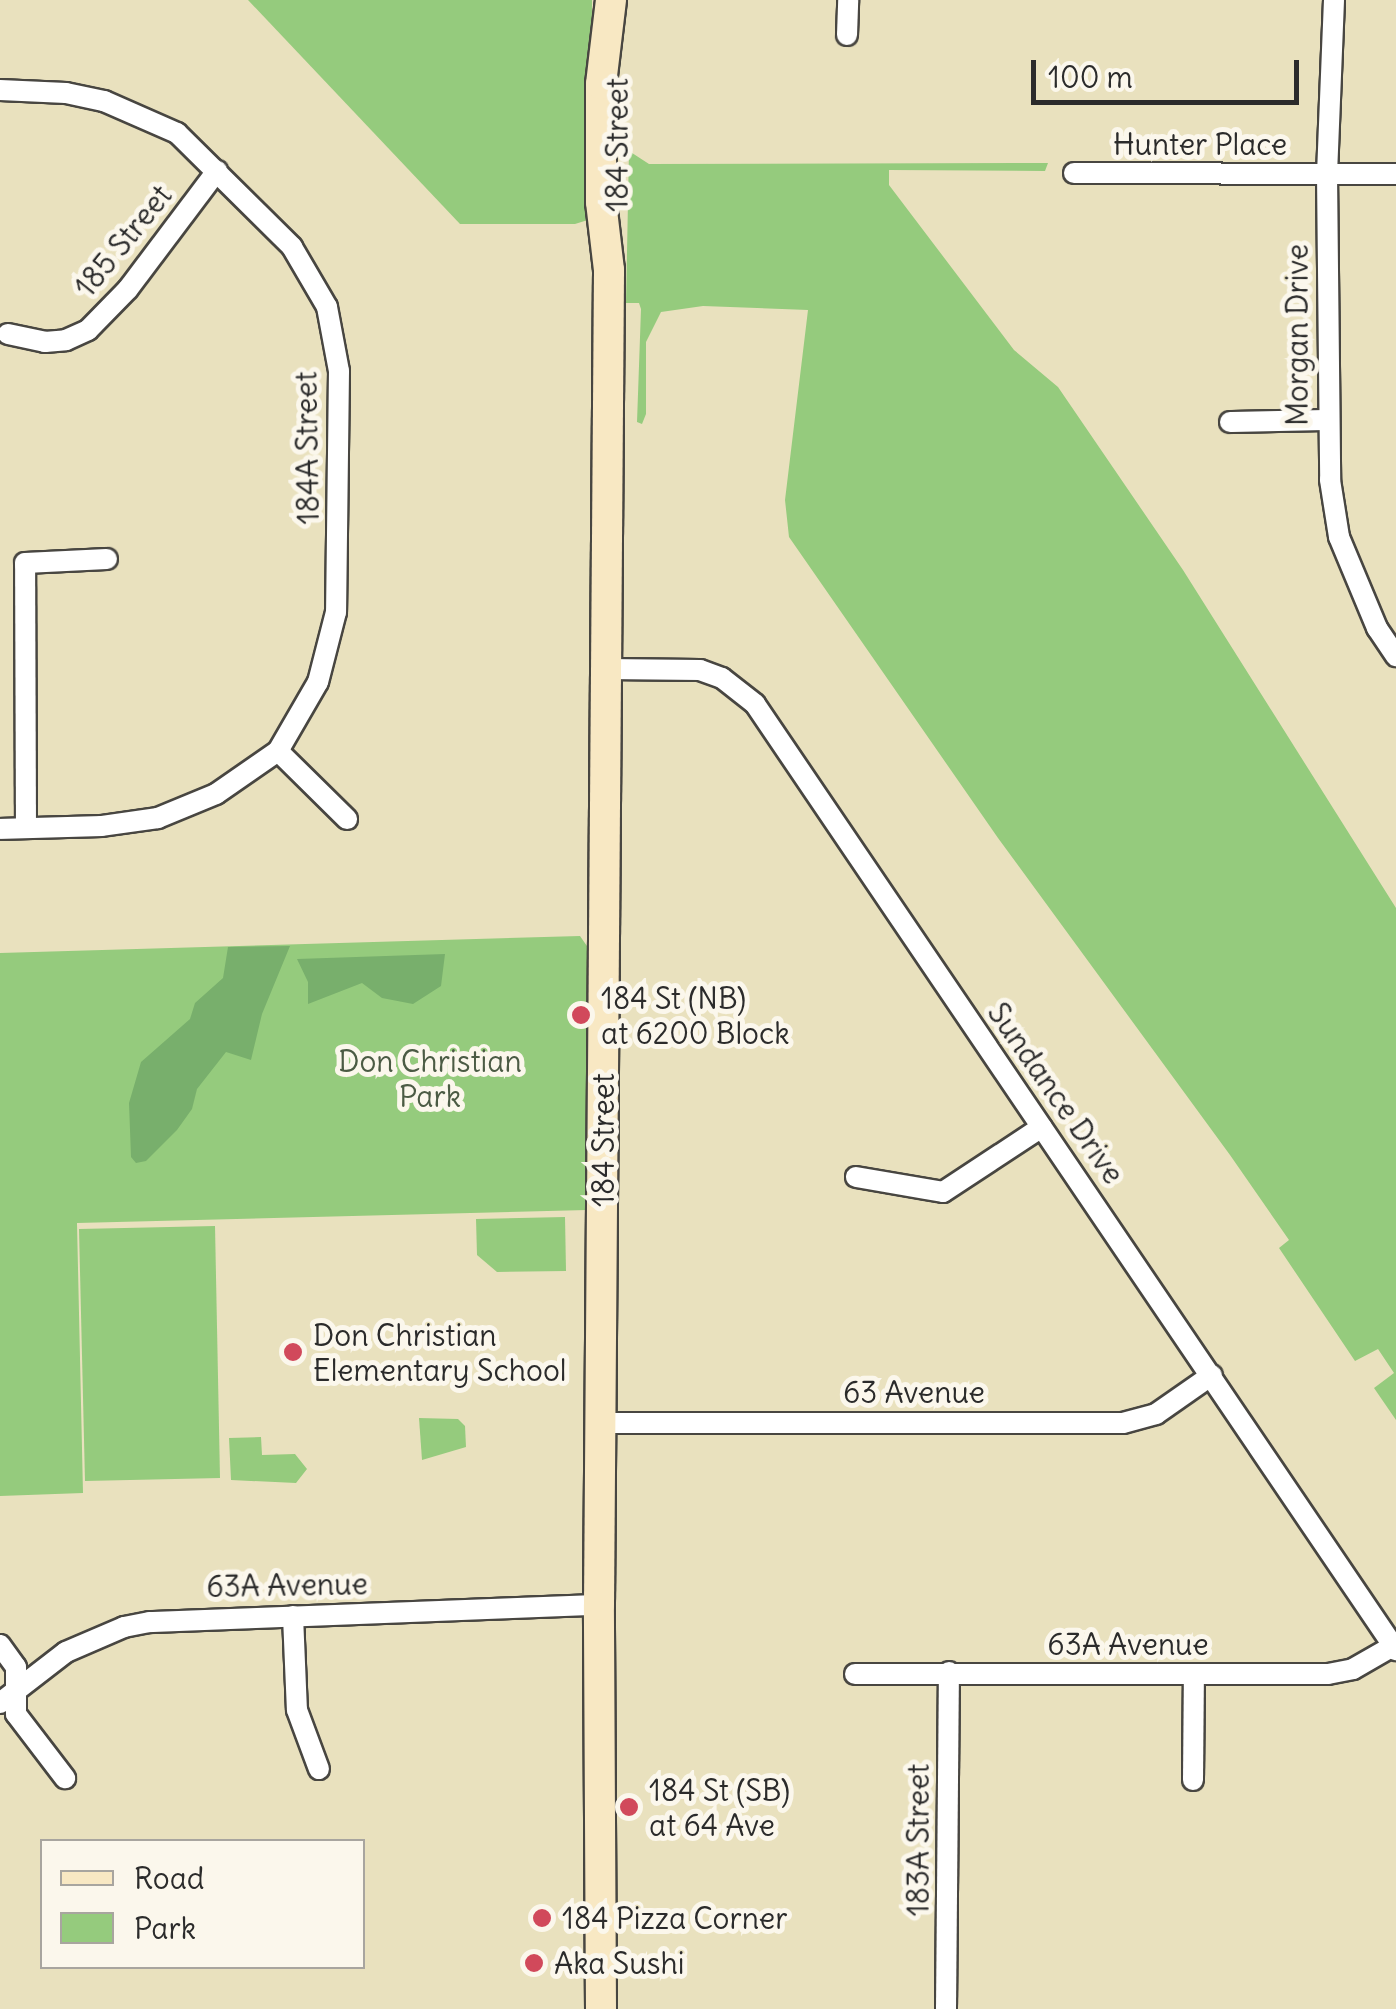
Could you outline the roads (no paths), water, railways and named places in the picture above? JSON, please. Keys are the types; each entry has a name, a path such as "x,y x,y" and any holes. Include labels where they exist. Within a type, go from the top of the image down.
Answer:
{"main road":[{"name":"184 Street","path":"601,2009 599,1605 609,270 600,202 601,101 610,10"}],"street":[{"path":"848,0 848,35"},
{"name":"Morgan Drive","path":"1334,0 1327,174 1326,420 1339,537 1377,628 1396,656"},
{"name":"184A Street","path":"0,90 66,93 140,114 177,133 292,247 327,308 339,371 333,630 318,682 278,751"},
{"name":"185 Street","path":"8,334 45,342 66,340 88,330 128,289 217,172"},
{"name":"Hunter Place","path":"1074,173 1396,174"},
{"path":"1230,422 1326,420"},
{"path":"26,828 25,563 106,559"},
{"name":"Sundance Drive","path":"606,669 700,670 745,694 1395,1648"},
{"path":"0,829 101,826 158,818 216,794 278,751 347,819"},
{"path":"856,1177 943,1192 1042,1127"},
{"name":"63 Avenue","path":"602,1422 1123,1423 1156,1414 1212,1375"},
{"name":"63A Avenue","path":"8,1696 66,1652 124,1627 174,1618 599,1605"},
{"path":"293,1616 297,1710 319,1769"},
{"path":"0,1645 16,1667 8,1696 16,1714 65,1778"},
{"name":"63A Avenue","path":"856,1674 1341,1672 1395,1648"},
{"name":"183A Street","path":"946,2009 949,1672"},
{"path":"1192,1780 1194,1674"}],"place":[{"name":"184 St (NB) at 6200 Block","path":"581,1015"},
{"name":"Don Christian Elementary School","path":"293,1352"},
{"name":"184 St (SB) at 64 Ave","path":"629,1807"},
{"name":"184 Pizza Corner","path":"542,1918"},
{"name":"Aka Sushi","path":"534,1963"}],"park label":[{"name":"Don Christian Park","path":"430,1078"}]}
